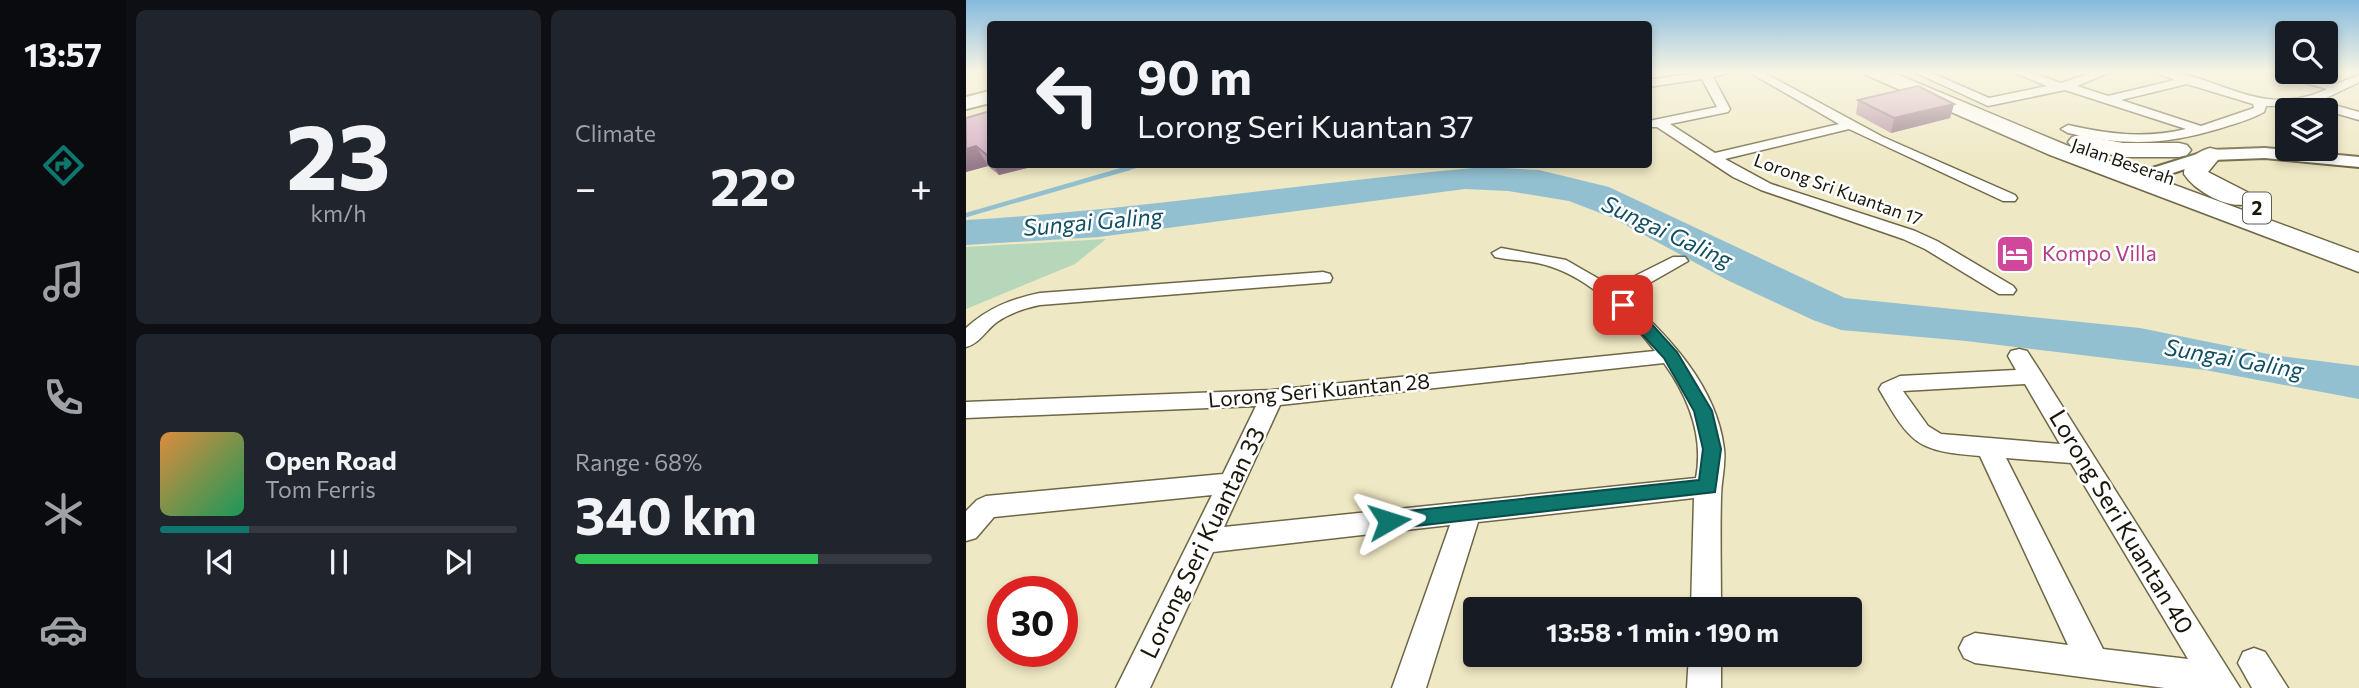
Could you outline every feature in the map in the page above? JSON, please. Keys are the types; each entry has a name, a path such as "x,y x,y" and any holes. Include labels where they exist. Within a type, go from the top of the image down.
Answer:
{"highway":[{"name":"Jalan Beserah","path":"1944,103 1982,120 2134,172 2278,216 2359,246"},
{"name":"Jalan Beserah","path":"1967,103 2134,172"},
{"path":"2007,120 2102,146 2150,152 2193,144 2196,174 2203,181 2278,216"},
{"name":"2","path":"2134,172 2359,263"}],"street":[{"path":"1654,124 1718,112 1724,107 1722,103"},
{"path":"1811,103 1850,125 2009,198"},
{"path":"2115,103 2193,144 2359,162"},
{"path":"2134,172 2257,112 2260,109 2259,103"},
{"path":"2338,110 2359,116"},
{"name":"Lorong Sri Kuantan 17","path":"1654,124 1738,174 1766,187 1920,240 2007,290"},
{"path":"1713,158 1850,125"},
{"path":"2068,129 2119,141 2275,145"},
{"path":"2134,172 2193,144"},
{"path":"2338,152 2359,154"},
{"path":"1501,253 1545,259 1568,267 1634,314 1671,356 1703,411 1712,449 1708,487 1706,597"},
{"path":"1611,296 1679,261"},
{"path":"966,341 990,316 1021,302 1323,278"},
{"name":"Lorong Seri Kuantan 28","path":"966,410 1272,398 1671,356"},
{"name":"Lorong Seri Kuantan 40","path":"1989,448 1928,441 1919,435 1890,389 1900,383 2026,366 2220,683"},
{"name":"Lorong Seri Kuantan 33","path":"1133,688 1272,398"},
{"path":"2080,454 1989,448 2092,661"},
{"path":"966,530 986,507 1230,483"},
{"path":"1204,541 1708,487"},
{"path":"1409,688 1468,512"},
{"path":"1975,648 2092,661 2220,683"},
{"path":"1704,688 1705,667"}],"green space":[{"path":"1106,239 1075,264 966,309 966,247"}],"water":[{"name":"Sungai Galing","path":"1474,168 1539,170 1609,187 1845,298 2140,328 2273,355 2359,366 2359,399 2205,370 1966,341 1841,330 1727,280 1613,218 1569,201 1508,191 1465,189 1099,237 966,245 966,220 1096,210"}],"building":[{"path":"1864,103 1954,104 1894,118"},
{"path":"987,112 987,155 976,146 966,149 966,118"}],"waterway":[{"path":"966,215 1129,168"},
{"path":"1123,170 1130,168"}],"place":[{"name":"Kompo Villa","path":"2015,254"}],"route":[{"path":"1389,521 1708,487 1712,449 1703,411 1671,356 1623,305"}]}
